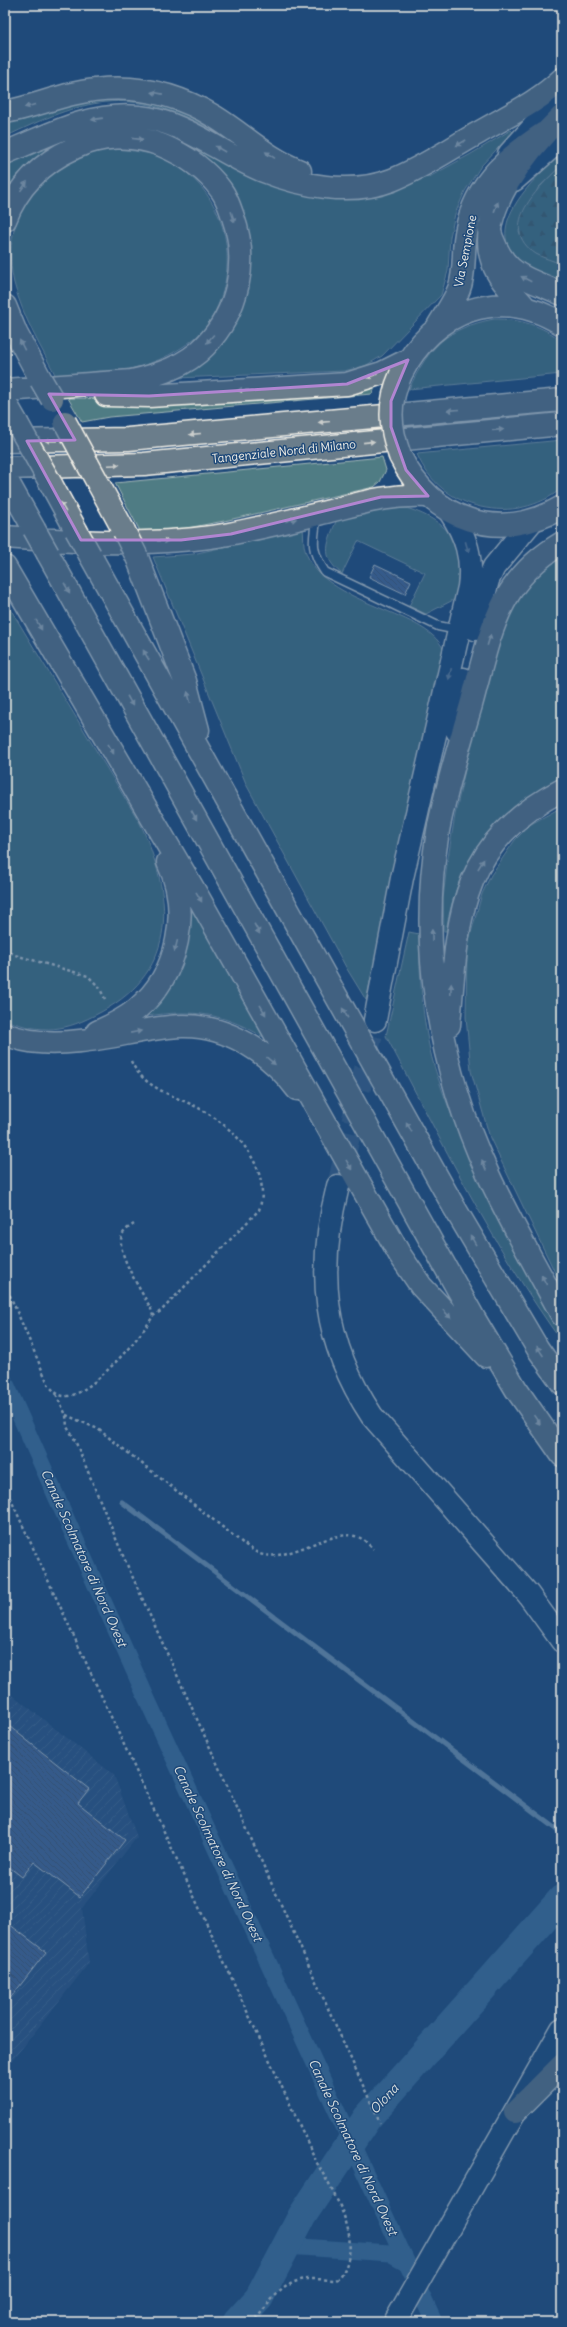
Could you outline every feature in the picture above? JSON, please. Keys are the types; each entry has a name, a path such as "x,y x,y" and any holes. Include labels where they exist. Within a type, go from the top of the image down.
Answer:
{"main road":[{"path":"481,131 536,90 562,66"},
{"path":"5,153 69,125 116,116 139,117 173,125 260,169 282,178 321,186 357,187 373,185 402,176 441,155 538,100 562,79"},
{"path":"5,112 72,94 98,89 120,88 159,93 186,101 224,122 278,161 315,175 345,177 378,174 404,169 441,155"},
{"path":"501,179 533,125 562,95"},
{"name":"Via Sempione","path":"438,326 460,288 469,219 478,197 501,179 519,150 553,136 562,116"},
{"path":"5,220 11,204 25,182 41,167 61,154 84,143 106,139 126,138 149,140 192,160 222,191 238,230 241,258 239,278 229,310 204,347 181,363 152,376 132,381 5,391"},
{"name":"Via Sempione","path":"501,179 499,200 490,229 490,252 497,272 525,307"},
{"path":"490,229 500,254 517,274 562,294"},
{"path":"562,324 539,311 525,307 508,305 482,307 461,314 438,326 417,347 404,367 391,401 390,412 391,427 406,470 428,496 450,512 490,525 504,526 532,521 562,507"},
{"path":"5,306 16,333 137,557 185,681 207,762"},
{"path":"5,391 149,396 347,384 404,367"},
{"name":"Tangenziale Nord di Milano","path":"5,441 128,439 562,400"},
{"path":"5,402 458,1214 530,1336 562,1383"},
{"name":"Tangenziale Nord di Milano","path":"6,477 562,424"},
{"path":"6,477 18,536 48,554 448,1272 516,1389 562,1455"},
{"path":"18,536 181,540 231,534 381,497 396,495 428,496"},
{"path":"384,985 402,878 469,587 471,560 463,532 450,512"},
{"path":"375,1020 420,860 488,580 505,552 532,521"},
{"path":"562,543 546,552 522,574 502,604 487,645 452,772 438,837 432,915 437,1009 450,1070 462,1109 488,1174 562,1315"},
{"path":"5,567 194,888 408,1268 421,1286 516,1389"},
{"path":"452,772 464,679"},
{"path":"70,1042 121,1021 137,1010 160,983 170,965 177,940 180,919 175,881 170,864 128,778"},
{"path":"450,1070 448,1032 454,958 462,908 470,886 491,849 507,830 541,802 562,790"},
{"path":"5,1034 39,1042 70,1042 182,1026 226,1033 256,1049 279,1068 330,1131"},
{"path":"338,1186 326,1249 326,1291 332,1330 344,1366 353,1385 377,1422 528,1594 562,1641"},
{"path":"395,2322 562,2029"},
{"path":"515,2112 562,2065"}],"lane":[{"path":"317,514 312,547 316,560 325,572 438,626 460,630"}],"path":[{"path":"5,949 15,955 88,976 99,987 105,998"},
{"path":"56,1394 67,1396 78,1393 106,1372 142,1333 153,1316 161,1311 259,1210 262,1199 263,1183 247,1151 224,1125 206,1112 155,1088 135,1069 131,1061"},
{"path":"134,1224 123,1232 120,1243 123,1256 151,1309 153,1316"},
{"path":"5,1284 49,1386 56,1394 66,1415 67,1427 74,1438 124,1558 380,2123"},
{"path":"66,1415 98,1429 244,1544 261,1554 290,1553 337,1537 353,1536 362,1538 373,1549"},
{"path":"5,1488 318,2163 347,2220 350,2242 349,2256 340,2278 336,2280 310,2278 299,2280 283,2288 257,2318"}],"highlighted area":[{"path":"408,360 391,401 391,427 406,470 428,496 381,497 231,534 181,540 81,540 27,441 75,440 49,394 149,396 347,384"}],"shaded area":[{"path":"5,1689 114,1775 137,1837 82,1908 89,1963 5,2070"}],"green space":[{"path":"97,97 150,100 212,124 209,128 180,114 154,106 129,102 106,102 83,106 59,114 5,137 5,121"},
{"path":"96,126 161,129 266,180 404,185 431,176 511,130 513,132 481,166 465,191 455,214 450,237 448,271 441,295 382,356 365,366 344,371 177,378 177,374 246,277 196,152 69,138 49,148 29,163 15,178 5,193 5,159"},
{"path":"118,149 146,153 162,158 179,167 194,179 206,193 216,209 226,245 227,264 225,283 218,305 206,327 195,338 178,350 159,360 139,367 115,371 94,371 67,379 58,380 22,309 14,283 11,261 12,240 17,221 37,186 70,161 91,153"},
{"path":"562,153 562,165 538,188 519,231 522,239 537,254 562,264 562,281 530,268 520,262 509,248 506,233 509,218 516,203 527,188"},
{"path":"562,165 562,264 536,254 524,243 520,232 520,220 525,207 533,195"},
{"path":"494,319 513,320 530,324 554,335 562,341 562,374 409,389 424,361 441,341 464,328"},
{"path":"378,382 372,394 109,417 82,422 68,398 181,400"},
{"path":"562,440 562,488 544,500 523,507 502,509 481,507 461,500 443,489 428,473 417,454"},
{"path":"382,457 386,470 380,482 374,487 182,529 140,531 115,483"},
{"path":"406,508 430,518 445,528 456,543 461,555 459,597 426,614 409,606 425,573 358,541 342,574 330,561 328,555 329,542 337,519 388,509"},
{"path":"303,529 305,550 316,569 333,584 354,597 421,627 436,639 445,654 366,1000 347,969 247,786 153,557 193,554"},
{"path":"562,556 562,779 518,806 500,822 484,840 460,881 452,905 446,931 444,931 443,899 455,815 486,676 508,615 534,576"},
{"path":"5,600 140,823 151,850 159,877 163,903 163,928 157,952 145,974 127,994 101,1012 76,1024 54,1029 31,1027 5,1020"},
{"path":"562,807 562,1287 490,1138 471,1071 466,1017 467,947 482,894 491,875 515,840 531,824"},
{"path":"188,900 265,1038 233,1022 202,1014 171,1013 135,1018"},
{"path":"409,932 419,934 421,987 428,1041 437,1075 449,1109 494,1206 562,1333 562,1342 513,1269 490,1231 386,1036"}],"building":[{"path":"375,564 411,581 405,594 369,577"},
{"path":"5,1723 89,1789 78,1803 125,1840 80,1897 34,1862 22,1877 5,1864"},
{"path":"5,1921 46,1952 5,2005"}],"waterway":[{"name":"Canale Scolmatore di Nord Ovest","path":"5,1382 146,1697 434,2322"},
{"path":"122,1502 562,1833"},
{"name":"Olona","path":"237,2322 259,2298 302,2216 367,2118 562,1899"},
{"path":"286,2246 390,2253 406,2262"}],"tunnel":[{"path":"338,1186 375,1020"}]}
